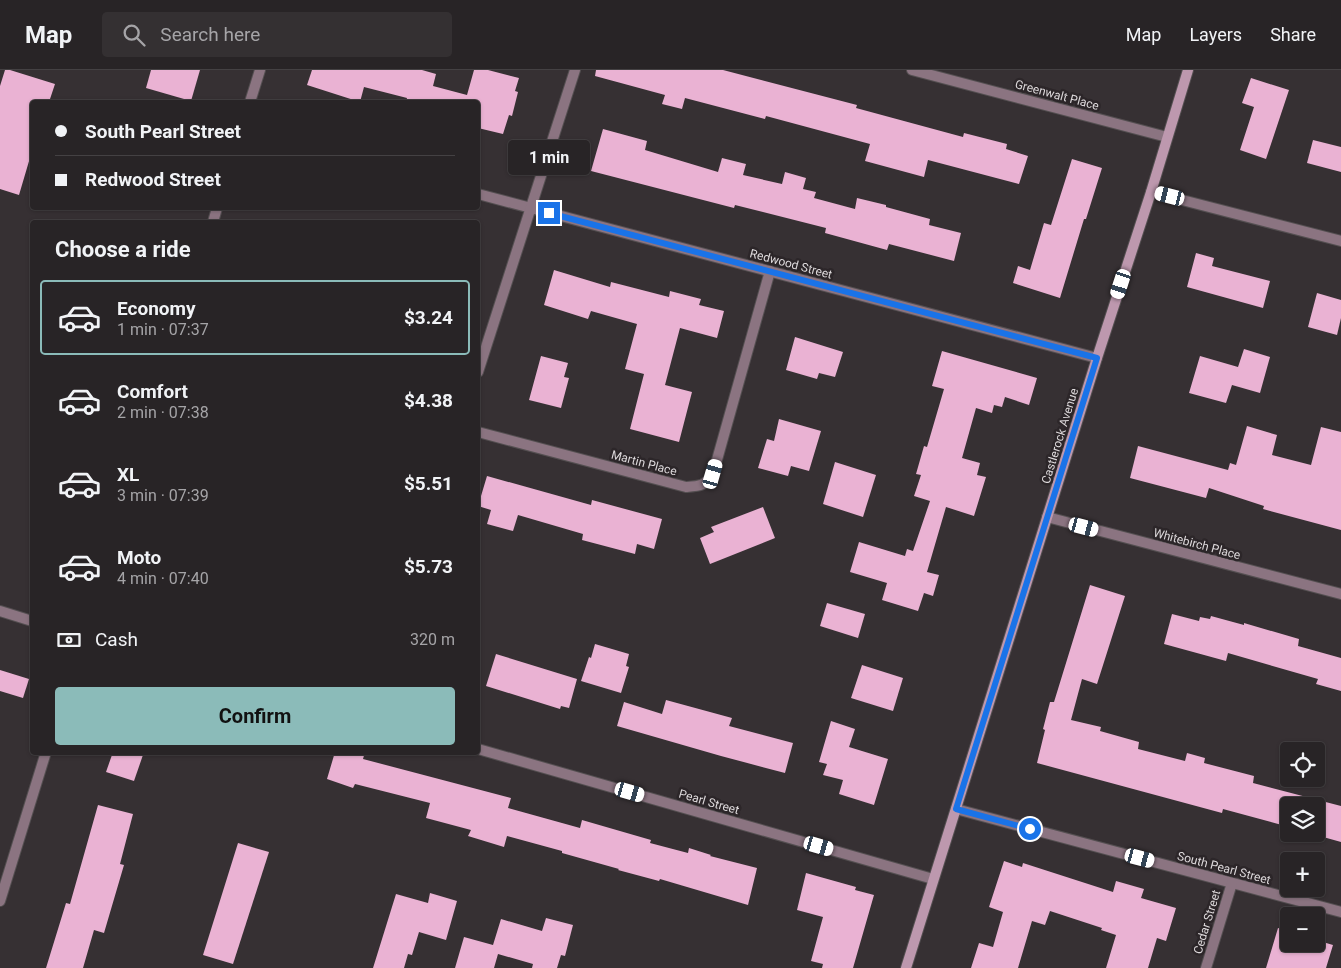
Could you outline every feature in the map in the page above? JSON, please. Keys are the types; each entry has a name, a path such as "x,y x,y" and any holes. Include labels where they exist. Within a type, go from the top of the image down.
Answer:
{"street":[{"path":"251,100 260,70"},
{"path":"480,366 575,70"},
{"name":"Greenwalt Place","path":"912,70 1167,137"},
{"name":"Castlerock Avenue","path":"933,879 1188,70"},
{"path":"1151,192 1341,240"},
{"name":"Redwood Street","path":"480,195 1097,358"},
{"name":"Martin Place","path":"480,433 686,487 705,484 713,474 770,272"},
{"name":"Whitebirch Place","path":"1047,517 1341,594"},
{"path":"0,611 30,620"},
{"name":"Pearl Street","path":"480,750 933,879"},
{"path":"0,901 45,755"},
{"name":"South Pearl Street","path":"956,809 1341,912"},
{"path":"906,968 933,879"},
{"name":"Cedar Street","path":"1206,968 1232,883"}],"building":[{"path":"5,70 55,84 50,100 30,100 30,158 19,195 0,189 0,86"},
{"path":"151,70 200,70 191,100 146,88"},
{"path":"312,70 422,70 436,74 433,86 467,95 474,70 488,70 519,78 515,91 518,92 512,116 509,115 503,134 480,128 480,100 406,100 407,98 364,87 361,100 354,100 307,85"},
{"path":"596,70 723,70 857,105 856,108 963,137 964,133 1007,144 1006,149 1028,156 1019,184 928,160 924,177 865,161 870,144 766,116 765,119 685,98 682,109 662,104 665,95 595,76"},
{"path":"1251,78 1289,90 1266,159 1240,150 1254,107 1242,103"},
{"path":"603,129 647,141 645,150 718,172 722,158 746,164 743,175 782,184 785,172 806,178 803,189 816,192 814,198 855,209 857,198 930,219 929,225 961,233 954,261 889,244 887,250 825,233 826,228 735,205 734,208 591,171"},
{"path":"1313,140 1341,147 1341,172 1307,163"},
{"path":"1072,159 1102,168 1060,298 1013,283 1018,266 1030,270 1044,223 1051,225"},
{"path":"1196,253 1214,258 1212,266 1270,281 1263,308 1187,287"},
{"path":"554,270 610,287 611,282 669,297 670,291 701,299 699,305 724,311 717,338 680,328 665,385 692,392 679,442 630,429 644,374 625,369 637,324 591,311 588,319 544,305"},
{"path":"1317,293 1341,300 1341,318 1337,335 1308,327"},
{"path":"795,337 843,352 835,377 819,373 817,379 786,370"},
{"path":"1244,349 1270,357 1260,393 1232,385 1226,403 1189,393 1200,356 1238,367"},
{"path":"942,351 1037,378 1029,405 1005,397 1002,407 994,405 992,413 976,408 962,458 980,463 977,475 986,477 974,516 946,507 927,572 939,575 933,596 924,593 918,611 882,600 887,583 850,572 859,542 905,556 907,549 913,551 930,501 914,496 921,475 916,474 924,446 927,447 944,389 932,386"},
{"path":"541,356 568,363 564,377 569,378 561,408 529,400"},
{"path":"779,419 821,431 809,471 791,466 788,476 758,468 767,439 774,441"},
{"path":"1247,426 1277,435 1272,455 1311,465 1321,427 1341,432 1341,530 1263,509 1264,506 1209,488 1206,498 1130,478 1138,446 1228,470 1230,463 1236,465"},
{"path":"835,462 876,475 863,517 823,504"},
{"path":"487,476 591,505 592,500 662,519 654,549 637,544 635,554 582,540 583,534 518,515 513,531 487,524 491,510 480,507 480,499"},
{"path":"763,507 775,538 710,564 700,538 714,532 711,527"},
{"path":"1090,585 1125,596 1097,684 1082,679 1071,720 1101,727 1100,731 1139,742 1138,749 1185,761 1187,753 1205,758 1204,763 1254,776 1253,783 1307,797 1280,797 1280,825 1223,809 1222,813 1037,763 1050,702 1054,702"},
{"path":"827,603 865,614 858,638 820,626"},
{"path":"1172,614 1199,621 1200,617 1210,619 1211,616 1244,625 1244,623 1299,639 1298,646 1341,658 1341,691 1316,684 1318,679 1228,653 1226,661 1164,644"},
{"path":"595,644 629,654 626,666 629,667 621,693 581,681"},
{"path":"496,654 577,679 569,708 561,706 560,709 486,686"},
{"path":"862,665 903,678 893,711 851,698"},
{"path":"0,670 29,679 23,698 0,691"},
{"path":"666,700 732,718 729,726 793,743 785,773 617,726 624,702 662,714"},
{"path":"831,721 855,729 849,747 888,759 874,805 839,794 843,780 823,775 827,764 819,762"},
{"path":"112,755 143,755 134,781 106,772"},
{"path":"334,755 364,755 363,759 511,798 508,808 580,828 582,820 651,840 650,843 688,853 689,848 710,856 757,868 748,905 660,879 659,881 618,870 562,853 562,851 507,836 504,847 468,836 471,830 426,818 430,803 355,784 353,788 327,779"},
{"path":"1325,802 1341,806 1341,842 1325,838"},
{"path":"98,805 133,814 120,864 124,865 104,933 94,930 83,968 46,968 66,903 70,904"},
{"path":"238,843 269,852 233,964 203,955"},
{"path":"1004,861 1022,867 1023,863 1113,892 1116,881 1144,889 1141,898 1176,908 1166,941 1157,938 1148,968 1106,968 1116,935 1101,930 1102,928 1050,911 1045,925 1032,921 1018,968 971,968 979,943 993,947 1003,912 989,907"},
{"path":"806,873 856,887 855,890 874,895 853,968 822,968 823,964 811,961 823,917 797,910"},
{"path":"430,893 457,901 446,940 419,932 412,955 408,954 404,968 373,968 396,894 428,903"},
{"path":"546,918 573,925 565,956 561,955 557,968 532,968 533,964 498,954 494,968 455,968 464,937 493,945 501,919 542,931"},
{"path":"1278,928 1280,929 1280,952 1325,952 1325,943 1333,945 1326,968 1266,968"}],"route":[{"path":"549,213 1097,358 956,809 1030,829"}]}
